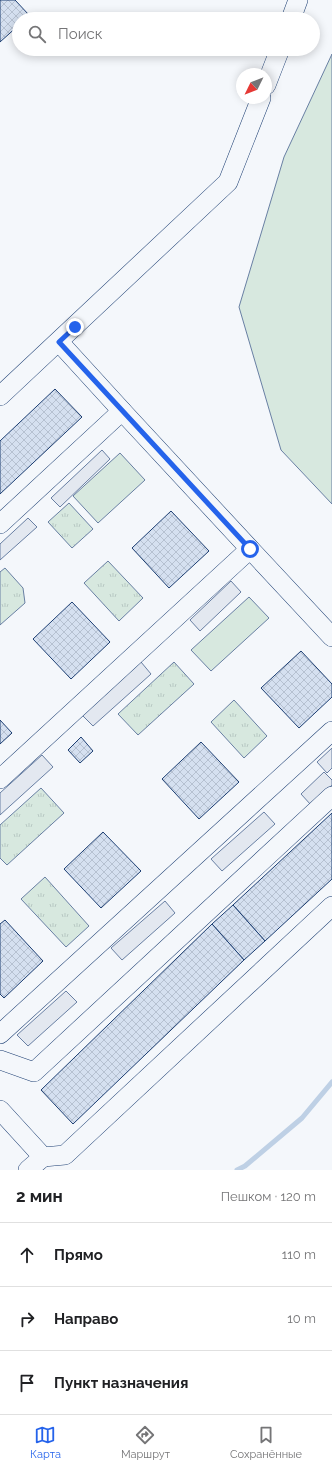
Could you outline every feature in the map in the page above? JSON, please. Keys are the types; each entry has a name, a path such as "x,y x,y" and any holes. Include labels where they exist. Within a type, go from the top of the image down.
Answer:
{"lane":[{"path":"294,12 298,0"},
{"path":"272,70 277,56"},
{"path":"0,396 228,182 259,104"},
{"path":"59,342 332,637"},
{"path":"0,524 122,411"},
{"path":"0,779 250,549"},
{"path":"0,1034 332,730"},
{"path":"0,1060 34,1072 332,796"},
{"path":"28,1170 43,1157 65,1155 332,906"},
{"path":"0,1110 43,1157"}],"green space":[{"path":"332,54 332,504 281,450 239,307 284,157"},
{"path":"120,453 145,480 98,523 73,496"},
{"path":"69,503 93,529 72,548 48,522"},
{"path":"108,561 143,598 119,621 84,583"},
{"path":"5,568 23,588 25,603 0,625 0,572"},
{"path":"249,597 269,618 211,671 191,650"},
{"path":"174,662 194,684 138,735 118,714"},
{"path":"234,700 267,736 244,758 211,722"},
{"path":"41,788 64,813 7,865 0,858 0,825"},
{"path":"45,877 89,926 66,947 21,899"}],"shaded area":[{"path":"102,450 110,459 60,507 51,498"},
{"path":"28,518 37,527 0,560 0,544"},
{"path":"231,581 241,592 200,631 190,620"},
{"path":"141,662 151,674 93,726 82,715"},
{"path":"332,748 332,768 327,773 317,762"},
{"path":"42,755 53,767 0,815 0,793"},
{"path":"324,772 332,780 332,785 311,805 301,794"},
{"path":"264,812 275,824 222,871 211,859"},
{"path":"165,901 175,913 122,960 111,948"},
{"path":"66,991 77,1002 28,1046 17,1035"}],"building":[{"path":"0,0 15,0 26,12 12,12 12,31 0,42"},
{"path":"55,389 82,417 0,494 0,441"},
{"path":"171,511 209,551 169,588 132,548"},
{"path":"72,602 110,642 71,679 33,639"},
{"path":"301,651 332,684 332,697 299,728 261,688"},
{"path":"0,720 12,733 0,744"},
{"path":"81,737 93,751 80,763 68,750"},
{"path":"201,742 239,782 199,819 162,779"},
{"path":"332,813 332,879 265,941 233,905"},
{"path":"103,832 141,871 101,908 64,869"},
{"path":"233,905 265,941 244,960 212,924"},
{"path":"5,920 43,961 4,998 0,994 0,924"},
{"path":"212,924 244,960 73,1124 41,1090"}],"waterway":[{"path":"237,1170 245,1166 302,1118 332,1082"}],"route":[{"path":"75,327 59,342 250,549"}]}
